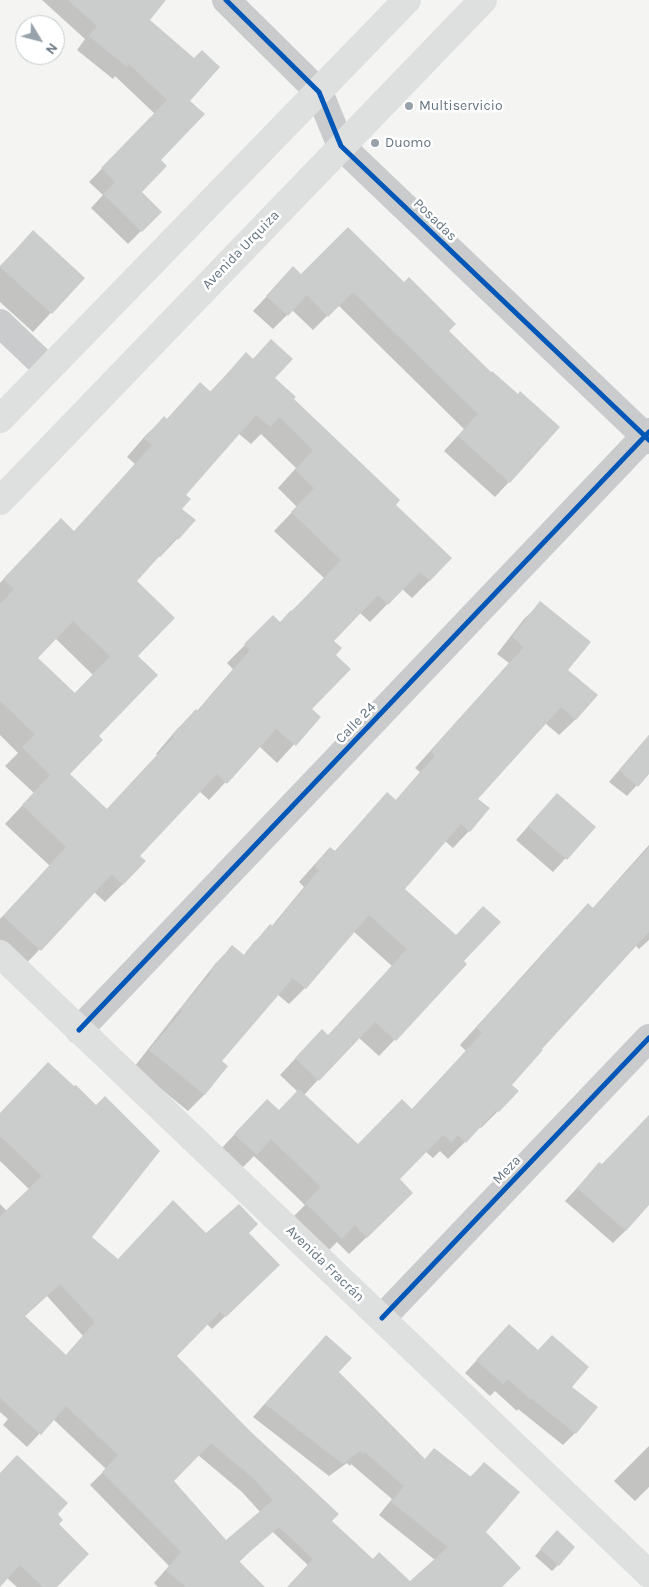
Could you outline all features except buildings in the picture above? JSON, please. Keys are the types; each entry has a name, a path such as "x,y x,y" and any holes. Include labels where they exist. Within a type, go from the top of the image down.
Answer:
{"main road":[{"path":"0,419 408,0"},
{"name":"Avenida Urquiza","path":"0,501 483,0"},
{"name":"Avenida Fracrán","path":"0,954 649,1574"}],"street":[{"name":"Posadas","path":"226,0 319,92 341,146 648,436"},
{"path":"0,323 48,369"},
{"name":"Calle 24","path":"80,1030 648,436"},
{"name":"Meza","path":"382,1318 649,1038"}],"cycle path":[{"path":"226,0 319,92 341,146 649,440"},
{"path":"79,1030 649,432"},
{"path":"382,1318 649,1038"}],"place":[{"name":"Multiservicio","path":"409,106"},
{"name":"Duomo","path":"375,143"}]}
